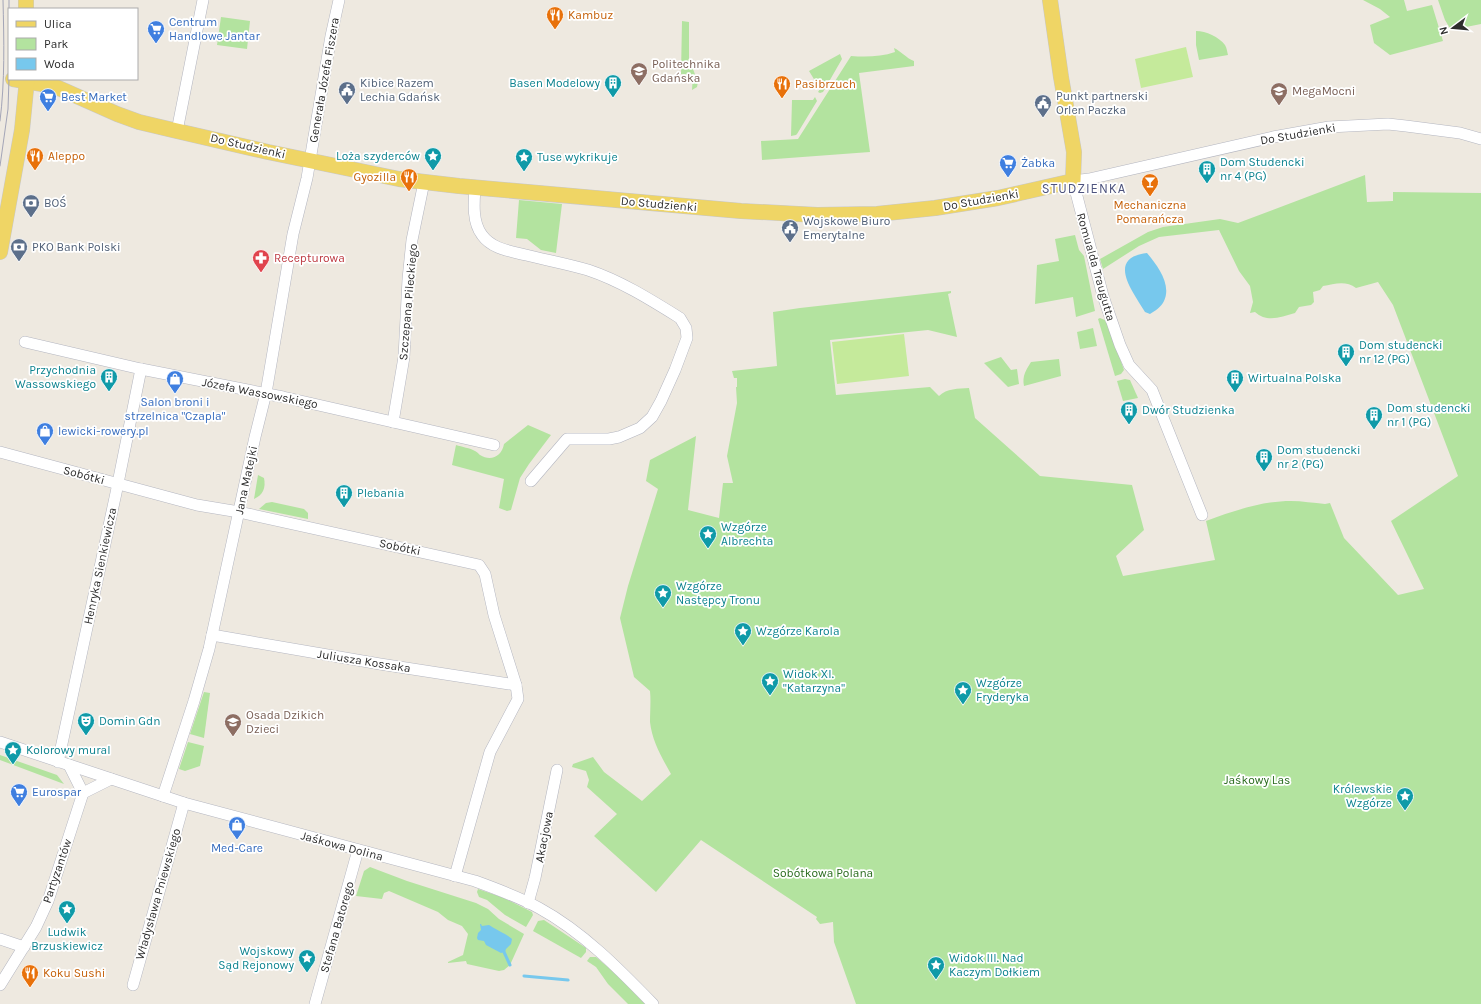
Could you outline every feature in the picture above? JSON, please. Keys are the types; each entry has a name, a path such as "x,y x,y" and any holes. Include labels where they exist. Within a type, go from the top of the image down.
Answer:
{"main road":[{"name":"Romualda Traugutta","path":"1050,0 1074,152 1073,181"},
{"name":"Do Studzienki","path":"22,80 54,86 117,114 139,122 399,179 475,188 741,212 817,215 877,214 936,208 998,198 1073,181"},
{"path":"0,252 22,130 22,80"}],"street":[{"path":"177,131 203,0"},
{"name":"Generała Józefa Fiszera","path":"310,160 331,36 339,0"},
{"name":"Do Studzienki","path":"1073,181 1093,178 1273,137 1329,127 1388,124 1460,133 1481,139"},
{"name":"Jana Matejki","path":"163,796 194,701 212,635 266,393 293,234 310,160"},
{"name":"Romualda Traugutta","path":"1073,181 1103,296 1120,345 1129,365 1150,386 1152,390 1202,515"},
{"name":"Szczepana Pileckiego","path":"393,422 404,357 408,279 412,240 424,182"},
{"path":"475,188 474,204 478,229 489,242 504,249 588,270 606,277 649,298 680,318 686,328 687,338 661,401 652,417 640,428 619,437 609,439 567,439 531,481"},
{"name":"Józefa Wassowskiego","path":"25,342 140,370 266,393 494,445"},
{"name":"Henryka Sienkiewicza","path":"58,762 118,484 140,370"},
{"name":"Sobótki","path":"0,452 197,505 239,512 479,565 485,574 494,615 516,685 518,699 490,752 455,876"},
{"name":"Juliusza Kossaka","path":"212,635 380,664 516,685"},
{"name":"Jaśkowa Dolina","path":"0,742 184,803 475,881 506,892 552,916 592,945 654,1004"},
{"path":"69,765 83,793 112,779"},
{"name":"Akacjowa","path":"528,903 535,878 557,770"},
{"name":"Partyzantów","path":"0,985 36,927 48,901 83,793"},
{"name":"Władysława Pniewskiego","path":"133,985 184,803"},
{"name":"Stefana Batorego","path":"315,1004 358,850"},
{"path":"0,938 24,947"}],"green space":[{"path":"1363,0 1404,0 1407,11 1432,5 1443,41 1390,55 1374,43 1370,25 1390,17 1380,9"},
{"path":"1438,0 1481,0 1481,24 1451,30 1445,20"},
{"path":"221,17 250,21 247,49 217,45"},
{"path":"682,21 689,22 689,59 698,82 697,87 692,90 693,75 681,74"},
{"path":"1196,31 1208,33 1219,39 1226,46 1228,55 1199,60 1196,45"},
{"path":"1186,47 1193,77 1141,88 1135,59"},
{"path":"894,48 914,61 914,66 859,73 870,152 762,160 761,141 798,139 851,56 879,56 895,52"},
{"path":"840,54 842,59 823,92 818,92 820,89 809,71"},
{"path":"815,97 817,101 797,134 791,136 792,100 813,100"},
{"name":"Jaśkowy Las","path":"1365,175 1367,202 1393,201 1393,192 1481,193 1481,1004 856,1004 834,942 833,922 820,924 816,919 817,917 701,840 656,892 594,836 617,814 587,787 589,780 586,771 572,767 573,764 593,757 604,772 642,801 671,774 658,749 651,729 650,691 634,677 620,618 628,586 658,489 646,481 650,460 696,436 688,510 719,518 723,483 733,483 727,456 737,403 737,378 734,378 732,371 777,366 773,312 951,291 951,293 948,294 957,337 928,330 830,340 836,395 930,387 939,396 949,390 969,388 975,418 1040,476 1132,485 1144,530 1116,556 1123,576 1215,560 1206,521 1237,510 1258,505 1280,501 1295,501 1325,504 1330,503 1344,538 1398,595 1424,589 1391,521 1458,476 1393,305 1378,282 1356,288 1344,283 1323,286 1320,290 1313,292 1314,302 1311,305 1299,307 1295,313 1269,318 1255,312 1250,313 1253,302 1250,286 1239,271 1219,230 1159,237 1139,246 1103,269 1100,259 1148,232 1163,227 1220,219 1238,223"},
{"path":"519,200 562,204 556,253 541,250 527,239 516,238"},
{"path":"1075,235 1079,250 1084,256 1095,311 1076,317 1073,297 1035,304 1037,265 1059,261 1055,239"},
{"path":"1100,318 1107,321 1124,370 1121,374 1115,376 1098,319"},
{"path":"1093,328 1097,346 1080,349 1077,332"},
{"path":"904,334 909,376 837,384 832,342"},
{"path":"1001,357 1011,370 1017,369 1019,384 1008,387 984,363"},
{"path":"1059,359 1061,376 1024,386 1024,376 1031,362"},
{"path":"1125,379 1130,380 1138,398 1123,401 1117,381"},
{"path":"528,425 551,435 520,478 511,510 507,511 499,508 504,479 452,465 456,445 473,450 484,457 492,458 501,452 504,444"},
{"path":"258,475 264,478 265,485 262,493 254,499"},
{"path":"272,502 304,509 308,513 308,519 259,509 266,503"},
{"path":"204,692 210,693 204,738 190,734"},
{"path":"188,742 204,746 200,766 185,771 179,769"},
{"path":"0,755 57,775 64,784 0,760"},
{"path":"370,867 407,881 476,903 488,909 499,919 524,934 510,965 504,970 499,971 467,964 466,961 448,963 463,955 468,934 462,926 448,920 438,912 389,891 384,893 382,899 356,896 364,871"},
{"path":"478,889 504,898 532,912 533,915 526,927 505,915 487,900 479,897 477,892"},
{"path":"544,920 586,948 586,952 581,958 533,931 538,921"},
{"path":"590,957 596,957 616,974 645,1004 628,1004 608,984 596,967 587,961"}],"water":[{"path":"1147,253 1159,269 1166,288 1166,295 1163,303 1158,309 1150,314 1145,312 1130,286 1126,277 1125,269 1127,262 1134,256"},
{"path":"480,924 482,926 489,925 512,939 511,944 505,952 501,953 486,945 484,941 478,940 478,933 481,930"}],"waterway":[{"path":"504,952 510,965"},
{"path":"524,976 568,980"}],"tram line":[{"path":"0,121 2,106 4,45 3,0"},
{"path":"9,0 9,8"},
{"path":"0,166 8,109 9,80"}],"place":[{"name":"Kambuz","path":"555,30"},
{"name":"Centrum Handlowe Jantar","path":"156,44"},
{"name":"Politechnika Gdańska","path":"639,86"},
{"name":"Basen Modelowy","path":"613,98"},
{"name":"Pasibrzuch","path":"782,99"},
{"name":"Kibice Razem Lechia Gdańsk","path":"347,105"},
{"name":"MegaMocni","path":"1279,106"},
{"name":"Best Market","path":"48,112"},
{"name":"Punkt partnerski Orlen Paczka","path":"1043,118"},
{"name":"Aleppo","path":"35,171"},
{"name":"Loża szyderców","path":"433,171"},
{"name":"Tuse wykrikuje","path":"524,172"},
{"name":"Żabka","path":"1008,178"},
{"name":"Dom Studencki nr 4 (PG)","path":"1207,184"},
{"name":"Gyozilla","path":"409,192"},
{"name":"Mechaniczna Pomarańcza","path":"1150,197"},
{"name":"BOŚ","path":"31,218"},
{"name":"Wojskowe Biuro Emerytalne","path":"790,243"},
{"name":"PKO Bank Polski","path":"19,262"},
{"name":"Recepturowa","path":"261,273"},
{"name":"Dom studencki nr 12 (PG)","path":"1346,367"},
{"name":"Przychodnia Wassowskiego","path":"109,392"},
{"name":"Wirtualna Polska","path":"1235,393"},
{"name":"Salon broni i strzelnica \"Czapla\"","path":"175,394"},
{"name":"Dwór Studzienka","path":"1129,425"},
{"name":"Dom studencki nr 1 (PG)","path":"1374,430"},
{"name":"lewicki-rowery.pl","path":"45,446"},
{"name":"Dom studencki nr 2 (PG)","path":"1264,472"},
{"name":"Plebania","path":"344,508"},
{"name":"Wzgórze Albrechta","path":"708,549"},
{"name":"Wzgórze Następcy Tronu","path":"663,608"},
{"name":"Wzgórze Karola","path":"743,646"},
{"name":"Widok XI. \"Katarzyna\"","path":"770,696"},
{"name":"Wzgórze Fryderyka","path":"963,705"},
{"name":"Domin Gdn","path":"86,736"},
{"name":"Osada Dzikich Dzieci","path":"233,737"},
{"name":"Kolorowy mural","path":"13,765"},
{"name":"Eurospar","path":"19,807"},
{"name":"Królewskie Wzgórze","path":"1405,811"},
{"name":"Med-Care","path":"237,840"},
{"name":"Ludwik Brzuskiewicz","path":"67,924"},
{"name":"Wojskowy Sąd Rejonowy","path":"307,973"},
{"name":"Widok III. Nad Kaczym Dołkiem","path":"936,980"},
{"name":"Koku Sushi","path":"30,988"}],"district":[{"name":"STUDZIENKA","path":"1084,188"}],"park label":[{"name":"Sobótkowa Polana","path":"823,873"}]}
